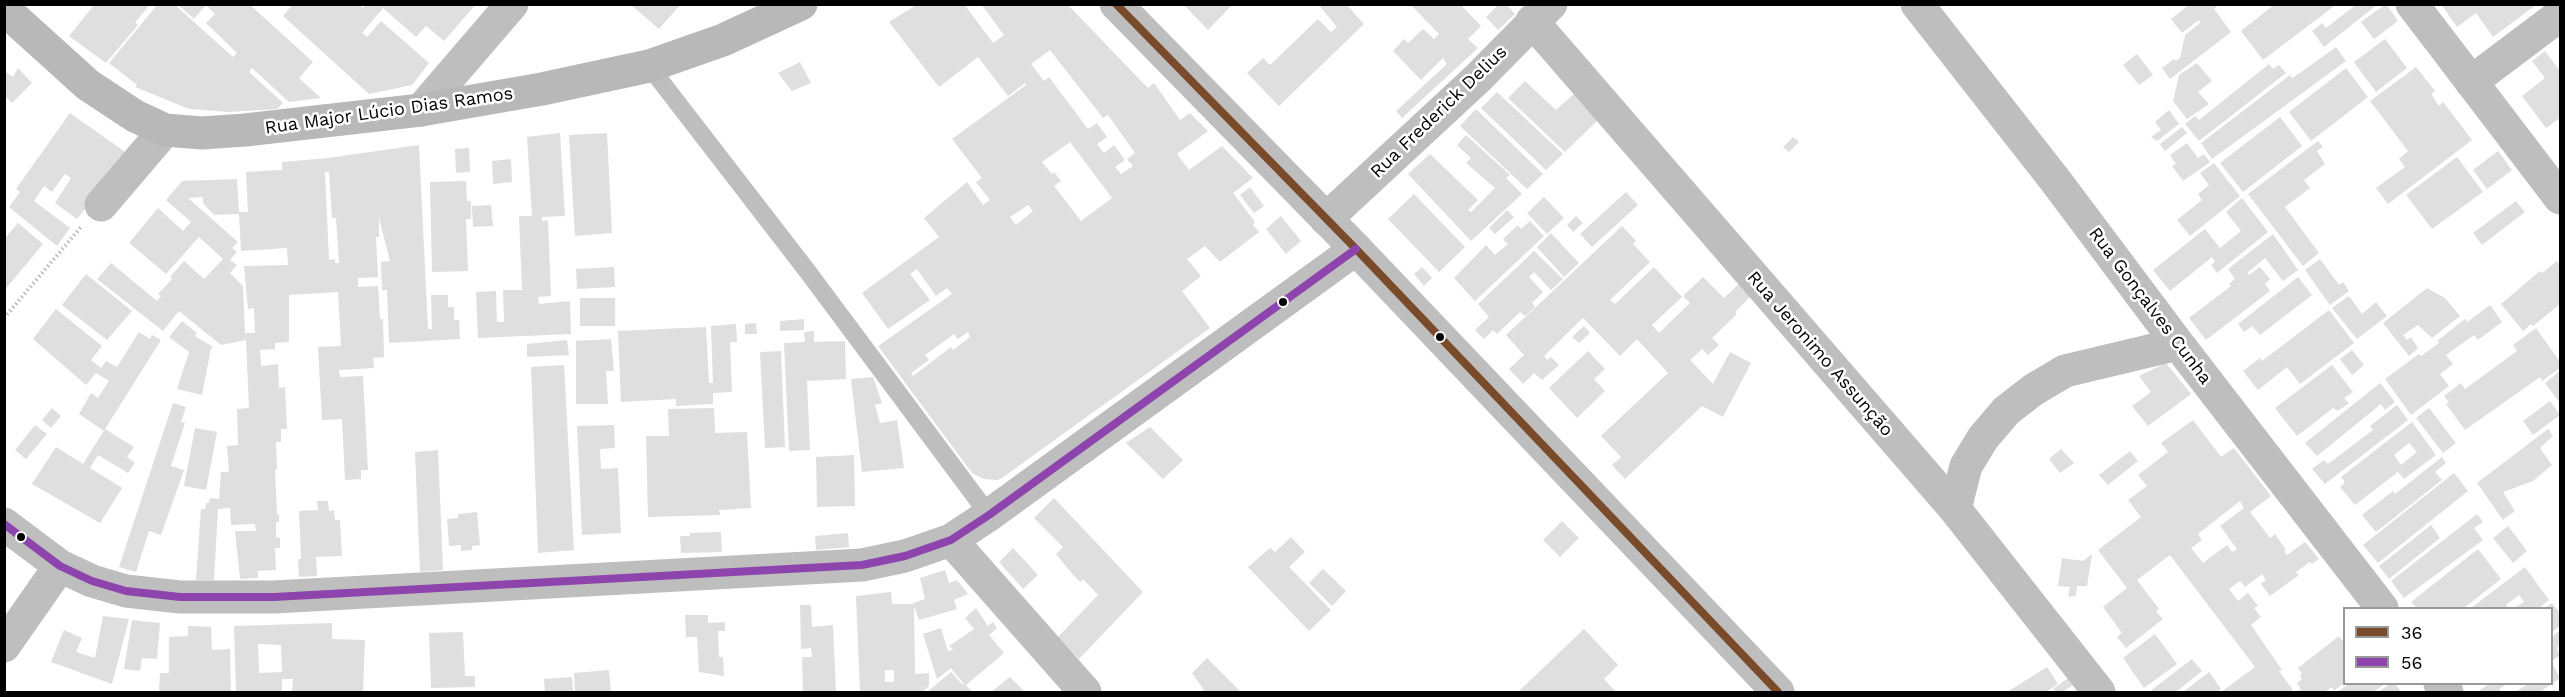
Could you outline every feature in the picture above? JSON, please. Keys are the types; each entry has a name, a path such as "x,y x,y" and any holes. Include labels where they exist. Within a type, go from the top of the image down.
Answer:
{"main road":[{"name":"Rua Major Lúcio Dias Ramos","path":"4,9 88,85 135,116 165,129 202,133 421,110 542,89 649,66 723,40 801,4"}],"street":[{"path":"421,110 512,4"},
{"path":"1116,4 1356,249 1778,693"},
{"name":"Rua Gonçalves Cunha","path":"1917,4 2055,180 2380,607"},
{"path":"2412,4 2560,198"},
{"name":"Rua Frederick Delius","path":"1326,219 1478,78 1541,13"},
{"name":"Rua Jeronimo Assunção","path":"1541,13 1955,510 2099,693"},
{"path":"2471,82 2560,15"},
{"path":"101,205 165,129"},
{"path":"4,524 60,566 92,581 126,591 180,597 274,597 862,565 904,556 951,540 989,515 1356,249"},
{"path":"1955,510 1966,466 1983,438 2006,411 2033,390 2065,371 2178,344"},
{"path":"951,540 1085,693"},
{"path":"4,646 60,566"}],"lane":[{"path":"649,66 989,515"}],"path":[{"path":"4,318 101,205"}],"building":[{"path":"95,4 150,4 135,23 138,25 106,63 69,36"},
{"path":"158,4 174,4 233,57 237,53 206,23 215,14 206,5 194,19 177,4 249,4 313,62 299,78 321,98 289,102 252,68 249,72 283,103 277,109 229,112 189,109 135,87 137,85 109,63"},
{"path":"293,4 359,4 363,8 366,4 476,4 444,41 426,26 416,37 383,8 362,33 367,37 381,21 429,63 412,85 369,94 283,16"},
{"path":"630,4 681,4 659,29"},
{"path":"918,4 964,4 993,43 1004,35 981,4 1067,4 1148,88 1154,83 1180,120 1190,113 1208,131 1177,154 1189,170 1222,146 1253,178 1233,193 1255,222 1253,225 1259,232 1220,262 1205,246 1187,259 1201,276 1182,291 1210,328 997,480 984,479 972,473 878,346 952,294 947,288 936,296 917,269 910,274 930,300 888,329 862,293 939,237 924,218 967,182 983,205 990,200 976,182 982,178 952,139 1026,85 1025,83 1008,96 978,57 939,87 889,22","holes":["1050,50 1103,118 1108,115 1135,153 1127,159 1133,166 1121,174 1115,167 1125,160 1114,145 1104,153 1097,144 1107,137 1097,123 1088,129 1049,77 1044,81 1031,64","1070,142 1112,198 1081,221 1054,186 1061,181 1042,162","1028,205 1033,211 1016,225 1010,217","968,332 970,337 953,350 951,347 913,376 911,373 929,360 925,355 954,334 958,339"]},
{"path":"1183,4 1233,4 1208,30"},
{"path":"1318,4 1346,4 1364,24 1279,106 1247,73 1263,58 1270,65 1318,19 1331,32 1337,27"},
{"path":"1410,4 1434,4 1436,7 1439,4 1460,4 1481,26 1468,39 1478,48 1402,118 1396,111 1447,64 1443,58 1421,80 1393,51 1404,39 1408,43 1423,29 1434,39 1439,34"},
{"path":"1499,4 1506,4 1515,14 1498,30 1486,17"},
{"path":"2190,4 2220,4 2214,9 2231,32 2170,79 2162,68 2174,59 2176,61 2180,58 2185,35 2200,23 2199,20 2182,33 2171,19"},
{"path":"2275,4 2331,4 2333,7 2263,60 2241,31"},
{"path":"2357,4 2378,4 2324,47 2312,31 2322,23 2326,28"},
{"path":"2386,4 2398,21 2374,39 2361,22"},
{"path":"2441,4 2537,4 2493,37 2476,13 2457,27"},
{"path":"2385,39 2407,68 2376,92 2354,62"},
{"path":"2336,47 2346,61 2212,159 2201,143 2290,75 2292,78"},
{"path":"2545,51 2560,71 2560,118 2546,128 2522,96 2545,78 2532,61"},
{"path":"2137,54 2153,75 2139,85 2123,65"},
{"path":"800,62 811,83 792,91 778,73"},
{"path":"2197,63 2212,81 2198,92 2209,104 2187,119 2173,101 2179,75"},
{"path":"2269,64 2273,69 2279,65 2286,73 2199,141 2185,124 2195,116 2199,120"},
{"path":"2416,67 2435,91 2431,94 2439,106 2443,102 2472,140 2388,204 2376,188 2405,167 2399,159 2408,151 2370,101"},
{"path":"18,68 32,83 12,103 4,95 4,71 13,77"},
{"path":"2346,68 2368,97 2311,141 2289,112"},
{"path":"1525,81 1556,110 1575,93 1600,118 1565,152 1508,98"},
{"path":"1497,92 1563,154 1546,170 1481,108"},
{"path":"1476,109 1543,174 1527,189 1460,126"},
{"path":"2169,110 2179,124 2157,141 2151,137 2161,130 2155,122"},
{"path":"70,113 128,154 77,219 55,203 71,178 65,174 52,192 44,186 34,201 70,228 57,246 9,207 20,192 16,189"},
{"path":"2280,117 2302,146 2243,192 2220,163"},
{"path":"2182,127 2187,133 2165,151 2160,144"},
{"path":"560,133 565,216 542,217 542,221 548,220 551,296 538,297 539,304 570,301 571,334 478,338 476,292 496,291 497,322 504,322 503,290 522,290 519,216 532,216 527,137"},
{"path":"607,133 612,233 575,236 569,135"},
{"path":"1466,135 1510,175 1506,178 1522,194 1471,241 1408,174 1430,154 1478,200 1468,210 1471,212 1495,188 1466,163 1471,158 1457,145"},
{"path":"1793,137 1799,142 1789,152 1783,147"},
{"path":"2318,141 2323,147 2317,151 2325,164 2304,180 2310,188 2285,207 2319,253 2303,266 2248,194"},
{"path":"2187,143 2198,158 2204,154 2210,162 2183,181 2172,166 2176,164 2170,155"},
{"path":"419,145 428,329 432,329 431,295 448,295 448,307 454,307 454,320 459,320 460,339 389,343 387,290 382,290 381,262 390,261 379,218 379,237 376,237 378,277 358,278 358,287 378,286 380,319 383,319 384,357 373,358 374,368 339,370 340,377 363,376 368,470 361,470 361,479 345,480 342,419 322,420 318,347 341,346 338,292 289,295 289,342 275,343 275,349 260,350 261,366 278,364 279,388 285,387 287,429 281,429 281,442 276,442 277,470 275,470 279,522 276,522 276,537 280,538 280,548 275,548 276,570 258,571 258,578 240,579 235,531 256,531 255,524 231,525 230,508 218,509 214,580 196,580 201,509 205,509 210,498 219,499 221,472 229,472 227,446 238,445 237,409 249,408 246,340 221,345 179,311 163,331 97,279 111,263 157,301 161,296 158,294 184,261 204,279 223,259 199,237 166,274 129,243 158,208 183,231 191,222 166,200 182,181 237,179 239,212 248,212 246,172 282,170 282,162","holes":["325,172 329,172 332,218 336,218 339,263 335,263 335,259 329,260","203,197 203,203 214,215 239,214 241,251 287,248 288,265 244,266 248,309 254,308 255,333 245,333 243,286 230,273 237,265 230,260 237,252 232,248 238,242 188,198"]},
{"path":"469,148 470,172 456,173 455,149"},
{"path":"2498,151 2512,170 2487,189 2473,170"},
{"path":"2457,157 2483,192 2432,229 2406,195"},
{"path":"511,159 512,182 493,184 492,161"},
{"path":"2214,163 2240,196 2190,236 2177,220 2202,200 2198,194 2209,185 2200,173"},
{"path":"466,181 467,201 471,201 471,219 466,219 468,271 432,272 430,182"},
{"path":"1250,187 1264,206 1254,213 1240,195"},
{"path":"1626,192 1638,205 1592,247 1580,234"},
{"path":"1414,194 1465,247 1439,272 1388,219"},
{"path":"1544,197 1564,218 1547,234 1527,213"},
{"path":"2242,198 2268,232 2217,273 2211,265 2215,262 2212,257 2170,291 2153,270 2205,229 2220,248 2241,231 2226,212"},
{"path":"2516,201 2525,212 2482,245 2473,233"},
{"path":"491,205 493,226 473,227 472,206"},
{"path":"1507,210 1514,217 1495,234 1489,228"},
{"path":"1281,216 1301,241 1286,254 1266,229"},
{"path":"1576,216 1583,223 1573,232 1567,225"},
{"path":"1530,221 1544,236 1475,301 1454,278 1486,245 1495,255 1508,244 1503,239 1518,225 1521,229"},
{"path":"18,223 43,244 4,291 4,235 6,237"},
{"path":"1622,226 1636,241 1633,244 1650,262 1610,300 1615,304 1654,267 1682,297 1652,325 1659,333 1690,303 1683,296 1703,277 1724,298 1740,283 1752,295 1735,312 1737,314 1712,338 1719,345 1708,355 1702,349 1690,360 1713,384 1730,352 1751,363 1723,417 1702,406 1625,479 1612,465 1621,457 1601,436 1668,373 1637,339 1620,356 1583,318 1544,356 1547,360 1551,357 1559,365 1542,380 1534,373 1523,384 1509,369 1524,355 1506,335"},
{"path":"1551,233 1579,263 1564,277 1537,247"},
{"path":"2273,234 2298,270 2283,281 2265,258 2247,273 2249,275 2260,267 2270,279 2265,284 2270,291 2206,340 2189,318 2231,286 2229,284 2235,279 2228,269"},
{"path":"1534,251 1563,279 1551,290 1534,272 1529,277 1543,292 1532,303 1535,307 1525,316 1520,312 1497,334 1493,330 1484,339 1475,330 1489,317 1478,304"},
{"path":"2320,259 2339,285 2343,282 2349,291 2330,305 2305,270"},
{"path":"2557,261 2560,266 2560,304 2533,326 2531,324 2523,331 2501,304 2540,271 2542,273"},
{"path":"614,267 615,287 577,289 576,269"},
{"path":"1422,267 1432,278 1424,286 1414,274"},
{"path":"86,274 132,311 107,340 62,305"},
{"path":"2298,277 2312,295 2260,335 2252,326 2244,332 2238,324"},
{"path":"2427,288 2445,298 2460,316 2432,338 2418,325 2403,335 2407,340 2411,337 2418,348 2409,356 2383,323"},
{"path":"2349,296 2362,314 2376,302 2387,316 2357,339 2332,308"},
{"path":"580,298 615,298 615,326 580,326"},
{"path":"2490,305 2502,322 2478,340 2474,335 2446,355 2453,364 2440,374 2449,386 2411,415 2385,379 2419,354 2421,356 2439,343 2437,341 2465,319 2467,322"},
{"path":"56,309 102,346 91,360 101,368 106,361 117,367 139,332 150,339 152,335 161,340 105,429 134,447 127,457 135,463 128,473 98,455 90,468 122,488 100,523 32,484 56,447 83,464 104,431 79,414 91,393 98,398 109,381 96,373 86,385 33,339"},
{"path":"2329,310 2354,343 2300,384 2287,367 2258,390 2243,371 2260,358 2262,361"},
{"path":"804,319 804,330 780,331 780,321"},
{"path":"182,321 197,333 195,336 213,347 202,395 177,389 189,352 169,337"},
{"path":"756,323 757,334 745,334 745,324"},
{"path":"736,324 737,342 730,342 732,392 713,393 713,404 676,406 676,399 621,402 618,331 706,327 709,383 713,383 711,326"},
{"path":"1584,326 1590,333 1579,343 1572,337"},
{"path":"2536,328 2560,362 2560,368 2542,381 2540,377 2465,430 2446,404 2449,402 2444,396 2461,383 2465,389 2517,351 2513,345"},
{"path":"814,331 814,342 845,341 846,379 807,381 810,450 789,451 784,343 805,342 804,332"},
{"path":"611,339 614,371 606,371 608,404 576,404 576,341"},
{"path":"567,340 569,355 527,357 527,344"},
{"path":"2352,350 2364,365 2352,375 2340,359"},
{"path":"781,351 785,447 765,448 760,352"},
{"path":"1588,351 1605,369 1594,379 1605,391 1577,418 1549,388"},
{"path":"2166,363 2191,394 2148,426 2132,406 2151,392 2139,376"},
{"path":"564,365 574,550 538,553 531,367"},
{"path":"2332,365 2353,392 2344,398 2349,403 2338,411 2333,408 2297,436 2275,408"},
{"path":"2560,371 2560,403 2545,383"},
{"path":"873,377 882,403 875,405 880,423 897,420 904,468 862,472 851,379"},
{"path":"2380,383 2395,402 2385,410 2381,404 2317,456 2305,443"},
{"path":"2550,401 2560,415 2533,435 2523,421"},
{"path":"173,403 186,407 181,422 185,423 171,466 184,470 161,535 149,531 136,572 119,567"},
{"path":"2397,405 2408,420 2325,484 2312,469 2324,460 2328,464 2373,430 2370,426"},
{"path":"52,408 61,416 51,428 42,420"},
{"path":"714,408 715,433 747,432 751,508 719,510 720,515 648,517 646,436 669,436 668,409"},
{"path":"2429,408 2456,443 2443,453 2416,418"},
{"path":"2193,420 2221,457 2234,448 2271,496 2250,512 2270,538 2275,534 2287,555 2305,542 2319,559 2312,564 2310,562 2296,572 2299,575 2270,596 2261,584 2266,580 2262,574 2245,587 2240,581 2229,589 2238,601 2248,593 2258,606 2254,608 2261,617 2251,625 2293,690 2289,692 2221,692 2255,667 2170,555 2137,580 2159,609 2156,611 2163,619 2126,648 2117,637 2122,633 2103,607 2127,588 2098,550 2141,517 2128,500 2147,486 2138,475 2168,452 2161,443","holes":["2240,501 2244,508 2220,526 2237,549 2232,552 2227,545 2203,563 2191,548 2202,540 2198,534"]},
{"path":"2412,422 2436,455 2404,479 2398,472 2355,505 2340,487 2345,482 2341,477","holes":["2409,443 2417,452 2401,465 2394,455"]},
{"path":"35,425 47,434 26,459 15,450"},
{"path":"614,425 615,448 600,449 601,469 618,468 621,533 582,535 577,426"},
{"path":"1150,427 1183,460 1163,479 1126,443"},
{"path":"195,428 217,432 206,490 184,486"},
{"path":"2548,429 2553,436 2540,448 2552,465 2533,481 2503,492 2515,511 2503,520 2477,483"},
{"path":"2061,449 2074,463 2060,473 2049,459"},
{"path":"438,450 443,570 420,572 415,452"},
{"path":"2130,451 2138,461 2108,485 2099,475"},
{"path":"854,455 855,506 817,507 816,457"},
{"path":"2442,457 2446,463 2435,472 2442,480 2376,532 2362,515 2393,491 2395,494"},
{"path":"2454,473 2468,491 2378,563 2363,545"},
{"path":"1054,498 1143,592 1079,659 1058,637 1098,595 1083,579 1080,582 1068,569 1056,554 1063,547 1034,518"},
{"path":"317,501 328,501 329,511 334,510 335,520 340,520 342,556 316,557 317,576 299,577 298,559 301,559 299,511 318,510"},
{"path":"477,512 480,545 472,546 472,550 461,551 461,545 449,546 447,519 458,518 458,514"},
{"path":"2477,514 2483,522 2474,528 2483,540 2404,598 2391,581"},
{"path":"1562,521 1579,538 1560,557 1543,540"},
{"path":"2431,525 2440,538 2389,579 2379,566"},
{"path":"2508,526 2527,551 2513,563 2493,538"},
{"path":"721,532 722,552 681,553 680,536 690,536 690,533"},
{"path":"848,533 849,547 816,550 815,536"},
{"path":"1291,537 1305,552 1289,567 1331,610 1309,631 1248,567 1270,548 1275,552"},
{"path":"1013,548 1038,575 1023,589 999,562"},
{"path":"2478,549 2501,579 2465,607 2416,607 2411,602"},
{"path":"2092,554 2087,586 2077,586 2076,596 2068,597 2070,587 2058,586 2062,558 2083,561"},
{"path":"2525,567 2549,600 2540,607 2516,607 2524,602 2519,595 2506,605 2508,607 2472,607"},
{"path":"1323,569 1346,591 1332,606 1309,583"},
{"path":"945,570 949,583 957,580 968,594 954,600 957,609 919,620 913,603 925,599 920,578"},
{"path":"891,592 892,604 914,604 915,674 929,673 929,686 922,692 860,692 856,596","holes":["885,670 894,670 894,682 885,682"]},
{"path":"2552,603 2560,613 2560,626 2553,631 2553,607 2546,607"},
{"path":"800,605 811,605 812,627 833,625 836,692 803,692 802,657 812,657 811,648 801,649"},
{"path":"976,608 988,626 993,622 997,628 989,635 1004,653 966,685 972,692 927,692 951,672 964,684 951,668 937,679 923,634 941,628 948,651 953,650 949,646 974,629 965,618"},
{"path":"685,615 708,615 708,623 725,622 725,631 718,631 719,657 723,657 724,676 699,672 697,637 686,637"},
{"path":"103,616 129,619 112,684 51,662 64,630 82,638 76,652 95,658"},
{"path":"132,620 160,623 157,659 142,658 140,671 124,669"},
{"path":"332,623 332,639 365,640 363,692 292,692 293,679 282,679 282,692 236,692 234,626","holes":["258,644 281,645 282,672 259,673"]},
{"path":"188,626 211,627 212,650 230,649 231,692 159,692 160,673 169,673 169,637 188,636"},
{"path":"1584,629 1618,665 1604,679 1616,692 1518,692"},
{"path":"2560,630 2560,645 2557,648 2560,655 2553,660 2553,636"},
{"path":"463,632 465,676 475,676 475,687 431,688 429,633"},
{"path":"2155,634 2177,664 2144,688 2123,658"},
{"path":"2339,636 2343,642 2343,684 2334,691 2332,687 2325,692 2297,692 2301,689 2297,683 2302,679 2298,668"},
{"path":"1207,658 1241,692 1201,692 1204,690 1192,673"},
{"path":"2192,659 2202,671 2176,692 2149,692"},
{"path":"2553,665 2560,678 2553,683"},
{"path":"2047,667 2058,684 2046,692 2007,692"},
{"path":"609,670 611,692 575,692 574,673"},
{"path":"2209,672 2221,689 2217,692 2183,692"},
{"path":"572,677 573,692 545,692 544,679"},
{"path":"1010,677 1024,691 991,692"},
{"path":"2068,678 2073,685 2063,692 2056,692 2053,689"},
{"path":"2348,685 2384,685 2373,692 2337,692"},
{"path":"2388,685 2396,685 2402,692 2378,692"},
{"path":"2488,685 2505,685 2499,689 2502,692 2477,692"},
{"path":"2526,685 2550,685 2540,692 2515,692"}],"transit line":[{"name":"36","path":"1116,4 1356,249 1778,692"},
{"name":"56","path":"4,524 60,566 92,581 126,591 180,597 274,597 862,565 905,556 951,540 989,515 1356,249"}]}
